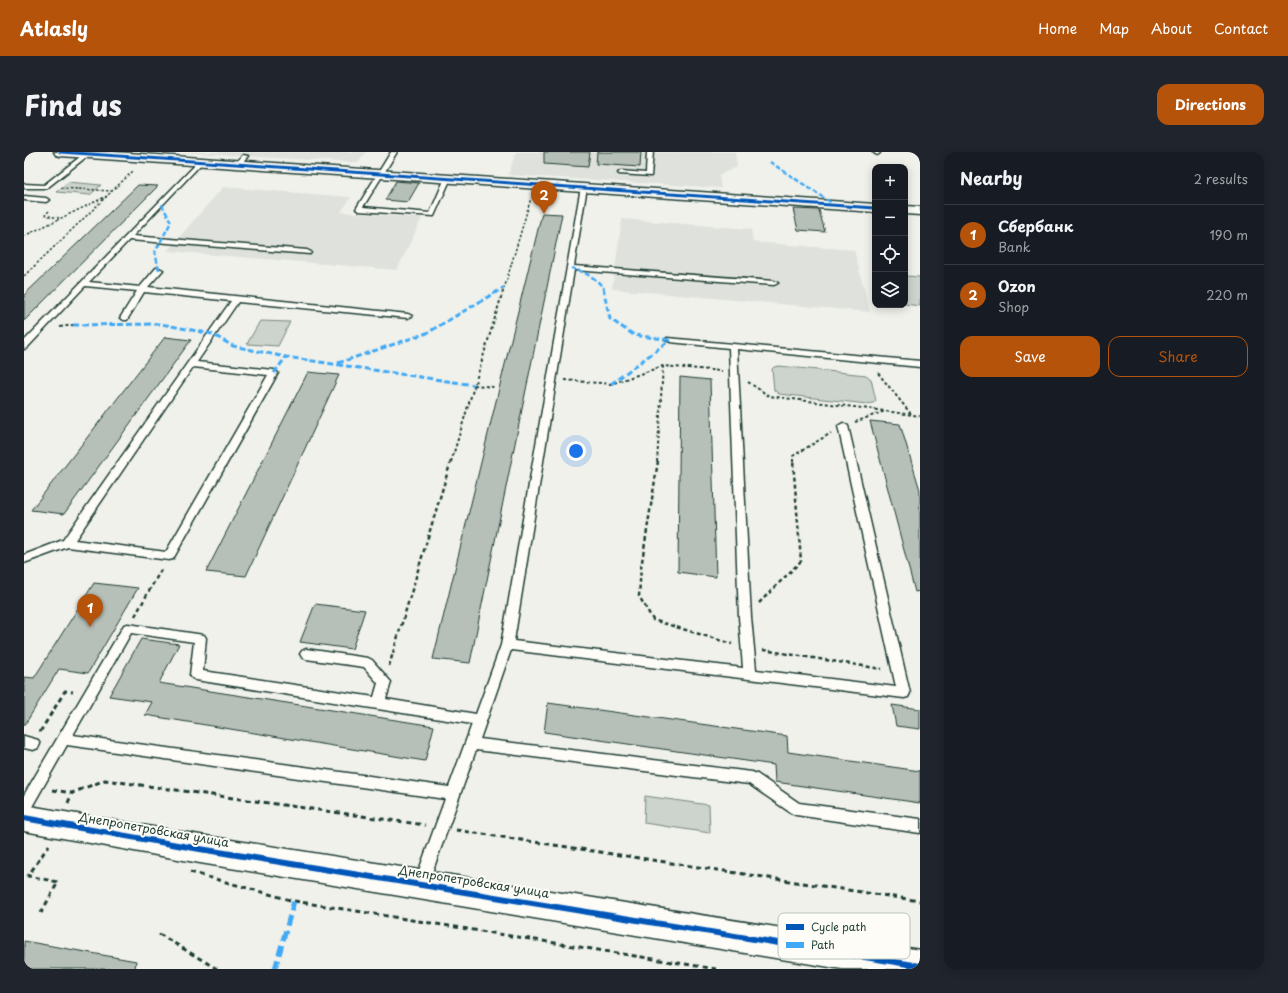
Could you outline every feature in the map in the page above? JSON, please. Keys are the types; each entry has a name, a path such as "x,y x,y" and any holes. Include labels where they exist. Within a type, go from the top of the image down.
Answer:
{"street":[{"path":"60,152 95,153 201,161 242,160 381,174 872,208"},
{"path":"908,210 920,211"},
{"name":"Днепропетровская улица","path":"24,818 52,840 200,849 778,943"},
{"name":"Днепропетровская улица","path":"877,959 920,966"}],"lane":[{"path":"394,152 359,209 432,215 448,178"},
{"path":"621,173 649,174 650,152"},
{"path":"27,198 95,153"},
{"path":"24,346 201,161"},
{"path":"24,186 45,187"},
{"path":"420,884 507,645 584,187"},
{"path":"27,198 46,200"},
{"path":"127,238 307,252"},
{"path":"571,268 774,283"},
{"path":"124,318 142,289 159,270"},
{"path":"84,284 408,316"},
{"path":"67,542 236,299"},
{"path":"670,340 920,364"},
{"path":"733,346 745,617 750,674"},
{"path":"24,558 67,542 169,556 274,372 191,364"},
{"path":"507,645 904,693 843,426"},
{"path":"24,808 128,628 200,638 196,675 480,720"},
{"path":"306,654 368,663 384,682 378,703"},
{"path":"64,739 453,794"},
{"path":"471,744 752,778 796,809 920,826"}],"path":[{"path":"24,276 147,158"},
{"path":"384,682 535,184"},
{"path":"45,187 113,191"},
{"path":"24,236 109,195"},
{"path":"50,211 45,215 60,219"},
{"path":"663,366 657,471 641,568 639,596 653,620 701,636 747,648 899,672"},
{"path":"552,379 611,384 663,366 733,372 769,396 920,416"},
{"path":"879,374 911,414"},
{"path":"474,385 494,387"},
{"path":"745,617 801,561 793,456 843,426 885,411"},
{"path":"128,628 169,556"},
{"path":"29,743 65,691"},
{"path":"35,788 72,793 105,780 441,828 920,901"},
{"path":"41,914 58,882 28,876 52,840"},
{"path":"186,871 294,901 716,969"},
{"path":"160,934 217,969"}],"shaded area":[{"path":"178,152 366,152 358,163"},
{"path":"516,152 735,152 737,167 719,175 721,188 508,175"},
{"path":"68,182 101,185 90,195 56,192"},
{"path":"223,187 351,197 341,212 422,218 397,270 167,251"},
{"path":"622,219 751,229 753,242 854,250 870,312 612,289"},
{"path":"908,276 920,277 920,306 908,304"},
{"path":"260,321 290,322 278,346 247,344"},
{"path":"779,366 866,375 871,379 876,401 867,404 779,394 774,390 772,369"},
{"path":"645,796 709,805 710,833 644,823"}],"building":[{"path":"544,152 590,152 588,167 544,164"},
{"path":"597,152 641,152 640,167 596,164"},
{"path":"396,181 419,183 408,202 385,200"},
{"path":"138,185 158,186 24,321 24,295"},
{"path":"793,209 819,210 825,232 798,230"},
{"path":"542,213 562,214 470,663 433,659"},
{"path":"165,337 191,340 64,514 31,510"},
{"path":"308,372 339,375 246,576 206,572"},
{"path":"680,377 710,380 716,577 678,572"},
{"path":"870,421 900,424 920,490 920,591 915,592"},
{"path":"94,583 138,588 88,673 59,669 24,726 24,677 34,678"},
{"path":"315,604 365,610 352,649 300,642"},
{"path":"141,639 179,644 159,683 434,726 425,761 145,715 152,702 109,696"},
{"path":"548,703 787,736 788,752 920,771 920,803 775,782 774,765 544,732"},
{"path":"892,705 920,709 920,729 896,726"},
{"path":"24,941 136,961 135,969 24,969"}],"marked path":[{"path":"770,162 833,204"},
{"path":"159,270 155,252 171,222 161,203"},
{"path":"571,268 578,270 600,282 605,290 610,319 634,335 670,340"},
{"path":"338,363 427,333 504,287"},
{"path":"73,325 161,324 212,334 233,346 286,357 474,385"},
{"path":"611,384 670,340"},
{"path":"274,373 286,357"},
{"path":"275,969 294,901"}],"cycle path":[{"path":"60,152 872,208"},
{"path":"24,818 200,849 778,943"},
{"path":"877,959 920,966"}],"place":[{"name":"Ozon","path":"544,214"},
{"name":"Сбербанк","path":"90,627"}]}
